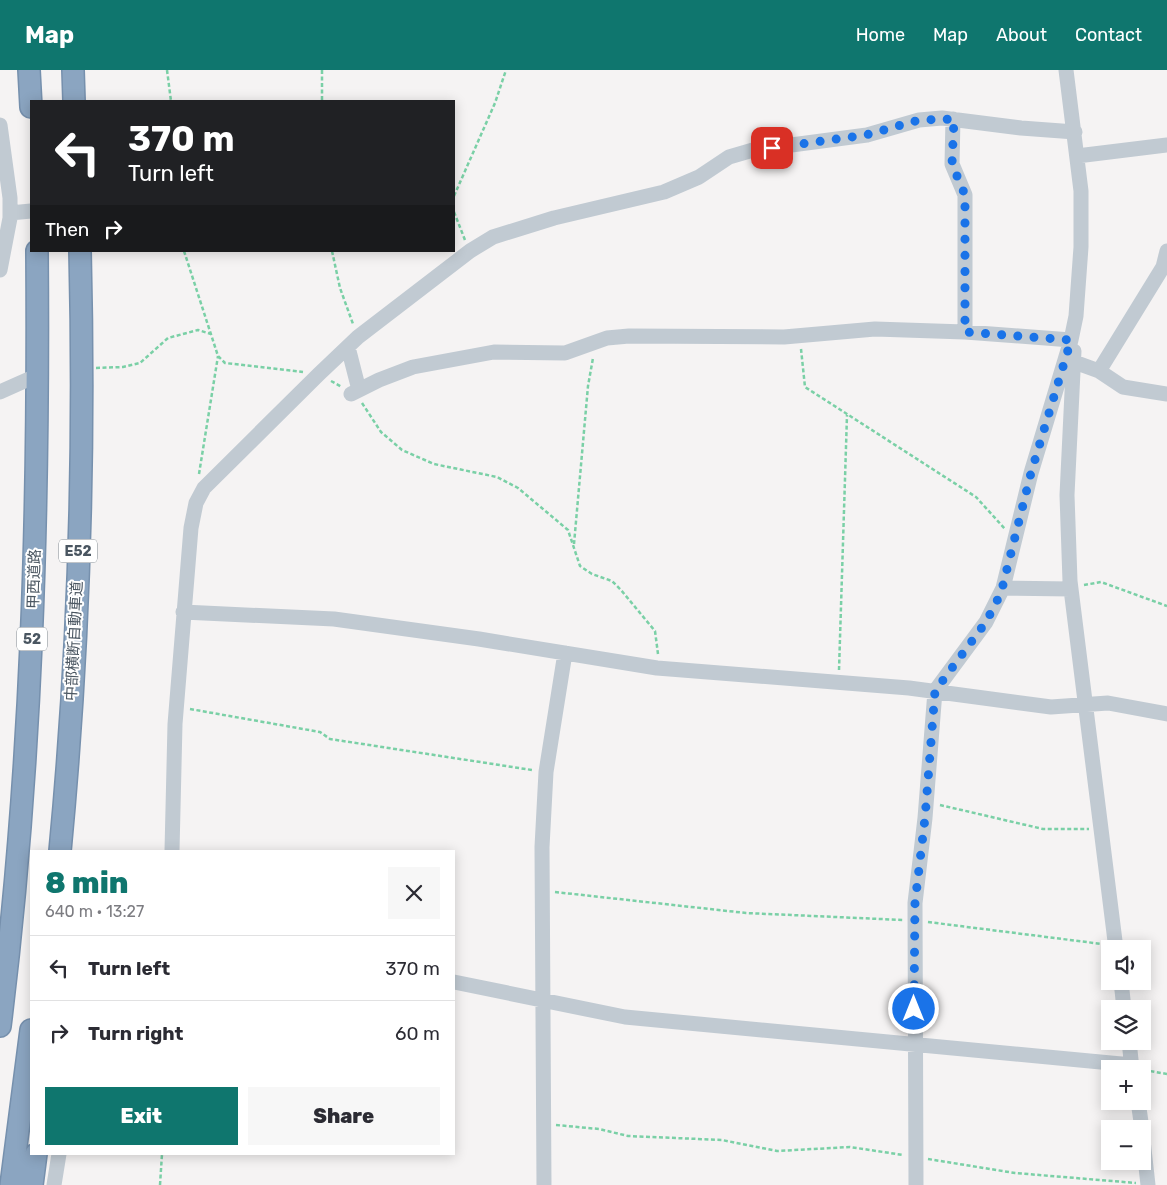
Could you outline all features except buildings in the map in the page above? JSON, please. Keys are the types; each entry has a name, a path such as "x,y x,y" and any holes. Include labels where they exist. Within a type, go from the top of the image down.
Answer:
{"highway":[{"path":"29,70 31,100"},
{"path":"62,70 64,100"},
{"path":"73,70 74,100"},
{"path":"80,70 82,100"},
{"name":"甲西道路","path":"0,1026 16,866 33,621 38,375 37,252"},
{"name":"中部横断自動車道","path":"50,850 63,690 71,346 69,252"},
{"name":"中部横断自動車道","path":"60,850 73,691 79,518 82,346 80,252"},
{"path":"69,850 78,742 90,369 88,252"},
{"path":"11,1185 30,1038"},
{"path":"22,1185 30,1117"},
{"path":"32,1185 36,1155"}],"street":[{"path":"916,1185 915,920 935,691 986,622 1003,588 1014,540 1069,361 1076,316 1081,247 1081,191 1066,70"},
{"path":"172,850 176,706 191,528 196,503 204,488 318,374 353,342 470,250 492,237 554,218 664,192 699,177 730,157 753,150 866,135 919,120 954,119 1021,128 1075,132"},
{"path":"954,119 952,164 965,195 965,332"},
{"path":"0,125 8,172 6,220 0,270"},
{"path":"1077,156 1167,145"},
{"path":"6,220 30,211"},
{"path":"1099,371 1162,267 1167,251"},
{"path":"1076,316 1069,361 1067,495 1071,589 1115,940"},
{"path":"353,342 355,392 413,367 494,352 565,354 607,338 629,336 800,336 875,329 965,332 1071,340"},
{"path":"1069,361 1099,371 1123,387 1167,394"},
{"path":"0,392 38,375"},
{"path":"1003,588 1071,589"},
{"path":"183,612 334,619 657,668 935,691 1051,707 1108,702 1167,714"},
{"path":"544,1185 542,847 546,772 565,653"},
{"path":"455,982 544,1002 625,1017 914,1044 1101,1064"},
{"path":"54,1185 59,1155"},
{"path":"1146,1170 1148,1185"}],"path":[{"path":"167,70 170,100"},
{"path":"322,70 322,100"},
{"path":"455,194 495,103 506,70"},
{"path":"455,214 470,250"},
{"path":"184,252 218,356 199,477"},
{"path":"332,252 353,342"},
{"path":"90,369 123,367 140,363 168,338 198,330 211,334"},
{"path":"800,336 805,387 976,497 1014,540"},
{"path":"574,545 588,386 595,344"},
{"path":"218,356 225,363 238,366 318,374 355,392 382,432 402,450 434,464 498,477 518,488 568,530 580,566 592,574 612,581 655,631 658,642 657,668"},
{"path":"838,684 847,414"},
{"path":"1071,589 1101,582 1167,606"},
{"path":"176,706 320,732 330,739 546,772"},
{"path":"926,801 1043,829 1101,829"},
{"path":"543,891 746,913 915,920 1101,946"},
{"path":"1151,1071 1167,1074"},
{"path":"544,1124 599,1130 628,1136 722,1140 777,1150 850,1147 1015,1173 1148,1185"},
{"path":"160,1185 162,1155"}],"route":[{"path":"772,148 866,135 919,120 954,119 952,164 956,178 965,195 965,332 1071,340 1031,473 1003,588 986,622 935,691 925,818 915,903 914,1009"}]}
